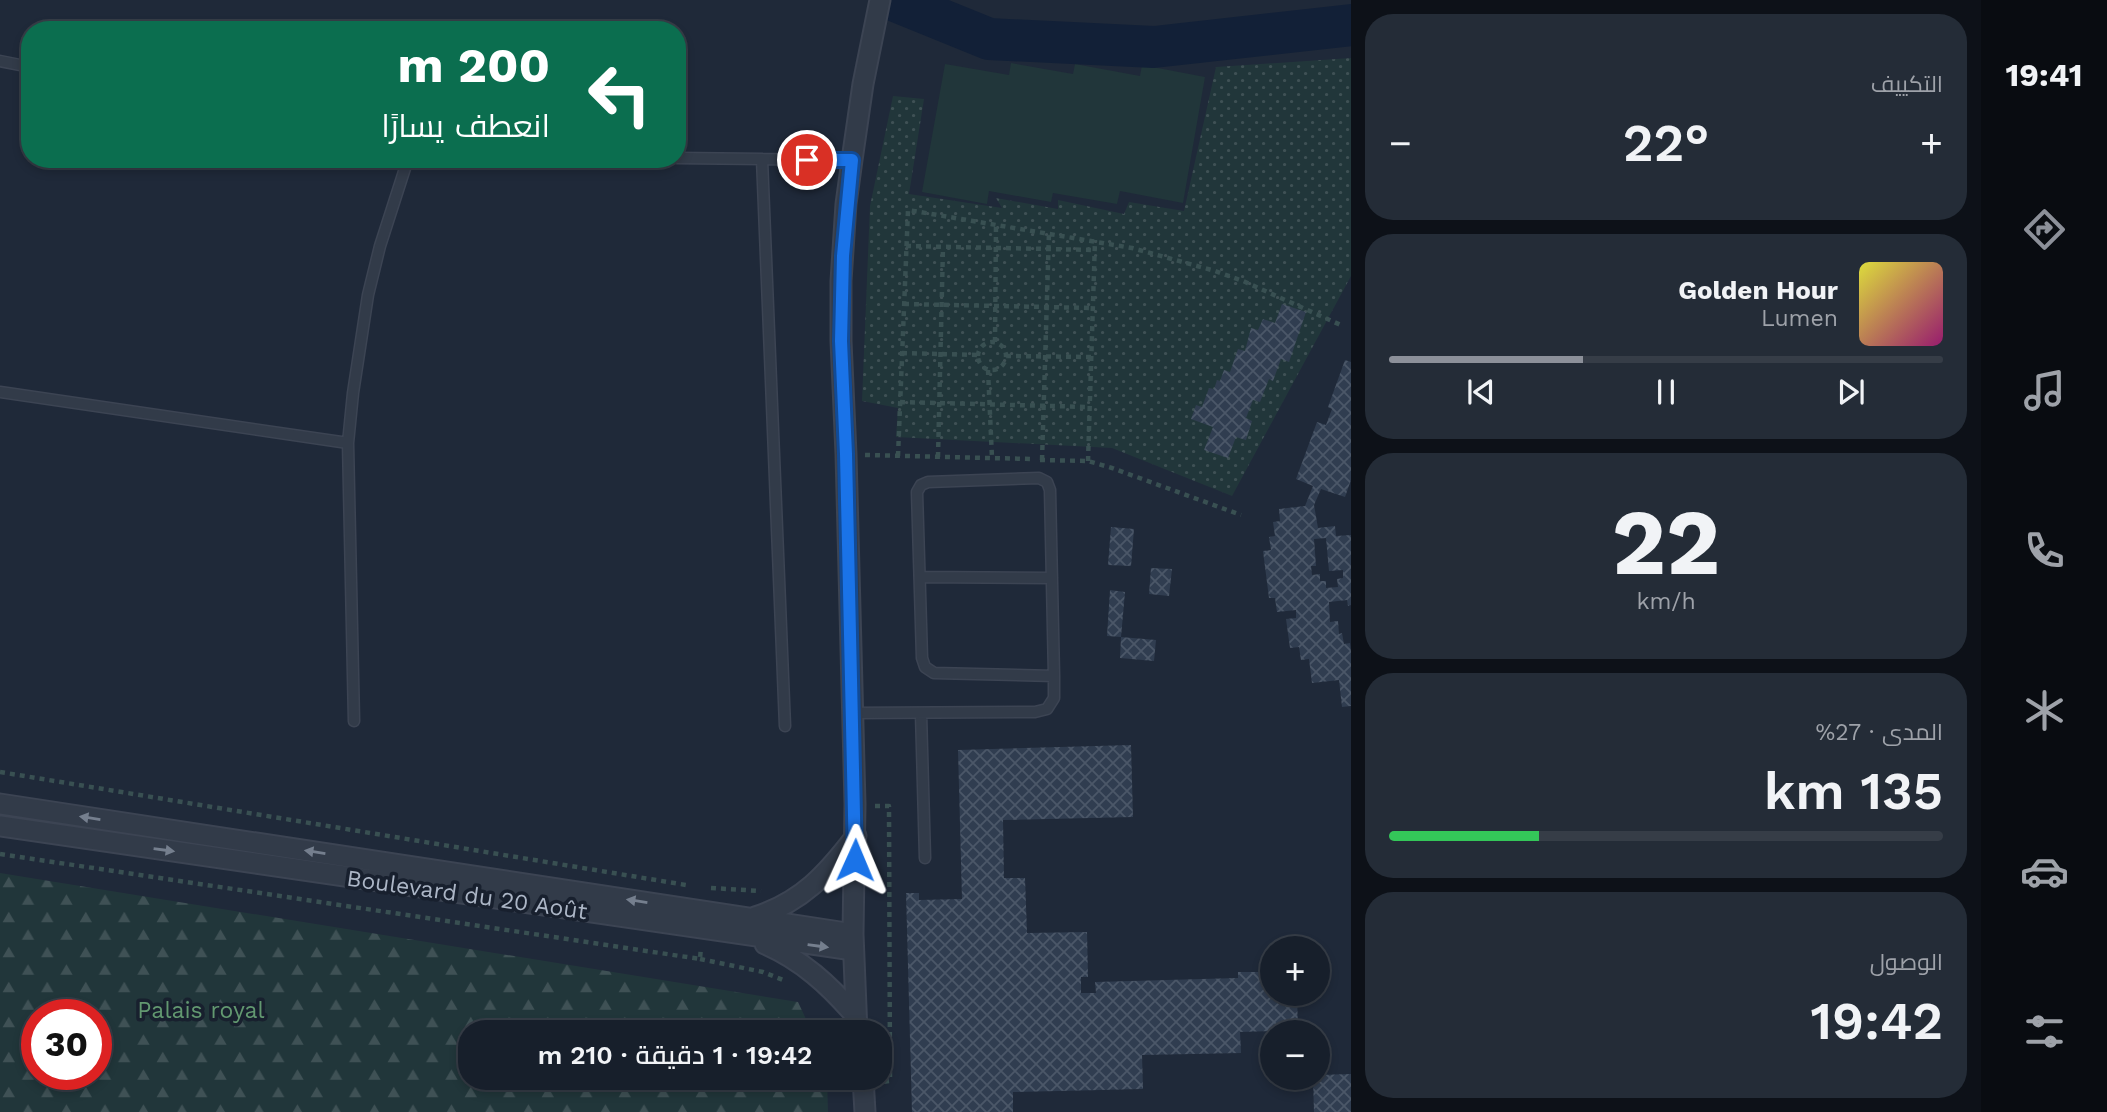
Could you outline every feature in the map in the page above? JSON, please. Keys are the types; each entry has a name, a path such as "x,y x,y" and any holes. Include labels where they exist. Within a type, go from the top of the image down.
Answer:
{"street":[{"path":"856,1020 853,942 856,836 841,341 843,256 852,160 863,84 880,0"},
{"name":"Boulevard du 20 Août","path":"0,804 853,942"},
{"name":"Boulevard du 20 Août","path":"0,826 702,930 749,927"},
{"path":"853,1020 833,990 749,927 813,886 856,836"},
{"path":"863,1090 864,1112"}],"lane":[{"path":"0,61 21,65"},
{"path":"686,158 852,160"},
{"path":"762,159 785,726"},
{"path":"354,722 348,443 359,344 368,295 380,246 405,168"},
{"path":"0,392 348,443"},
{"path":"853,713 1041,712 1047,709 1055,698 1047,482 1039,478 928,482 921,485 918,492 922,658 925,667 939,674 1054,676"},
{"path":"920,577 1052,578"},
{"path":"921,713 925,858"}],"path":[{"path":"898,456 908,210 1095,240 1215,271 1343,326"},
{"path":"995,342 996,223"},
{"path":"1042,460 1049,232"},
{"path":"1088,461 1095,240"},
{"path":"906,246 1094,250"},
{"path":"938,457 943,247"},
{"path":"904,304 1093,308"},
{"path":"988,370 1000,367 1006,356 1005,350 995,342 983,344 978,355 979,362 988,370 992,458"},
{"path":"902,354 978,355"},
{"path":"1006,356 1091,357"},
{"path":"900,402 1089,407"},
{"path":"0,772 694,886"},
{"path":"0,854 700,960 763,972 788,982"},
{"path":"700,960 702,930"}],"green space":[{"path":"1351,58 1351,276 1232,496 1112,448 896,437 898,408 862,401 870,206 893,96 924,99 909,194 1002,208 996,198 1058,209 1058,200 1124,214 1129,202 1184,211 1216,67"},
{"path":"1011,63 1073,74 1075,64 1140,76 1142,65 1205,77 1183,203 1120,191 1117,204 1053,193 1051,202 989,191 987,204 922,192 945,64 1009,75"},
{"name":"Palais royal","path":"0,873 798,1002 806,1020 458,1020 458,1090 827,1090 828,1112 0,1112"}],"building":[{"path":"1282,304 1306,312 1289,362 1281,359 1273,381 1269,379 1260,402 1253,400 1246,418 1252,421 1246,440 1236,437 1228,458 1204,450 1213,427 1191,419 1196,405 1202,407 1209,388 1214,389 1224,370 1230,372 1238,349 1245,351 1251,328 1258,330 1263,319 1275,323"},
{"path":"1345,360 1351,362 1351,480 1345,497 1321,489 1314,505 1318,528 1335,526 1336,536 1351,535 1351,605 1348,606 1347,600 1329,602 1330,622 1338,621 1339,634 1342,633 1344,644 1350,643 1351,706 1342,707 1339,680 1312,683 1309,659 1301,660 1299,647 1290,648 1286,619 1296,618 1296,610 1277,612 1275,598 1269,598 1263,551 1271,550 1269,537 1275,536 1273,522 1280,521 1279,509 1305,506 1313,486 1296,479 1317,422 1326,425 1332,409 1328,407","holes":["1326,538 1329,571 1343,570 1343,578 1337,579 1338,587 1326,588 1326,581 1320,581 1320,574 1312,575 1311,566 1316,566 1314,539"]},
{"path":"1111,527 1134,529 1131,566 1108,565"},
{"path":"1151,568 1172,569 1169,596 1149,594"},
{"path":"1110,590 1125,592 1121,637 1107,636"},
{"path":"1121,637 1156,640 1154,661 1120,658"},
{"path":"1131,745 1133,817 1003,820 1004,878 1025,878 1027,933 1087,932 1088,977 1081,977 1081,993 1096,993 1095,982 1238,978 1238,972 1260,972 1260,1006 1297,1006 1298,1020 1260,1020 1260,1031 1240,1032 1241,1053 1142,1055 1143,1089 1013,1092 1013,1112 912,1112 906,893 919,893 919,900 962,899 958,750"},
{"path":"1351,1074 1351,1112 1314,1112 1313,1090 1330,1090 1330,1075"}],"waterway":[{"path":"893,0 989,39 1154,47 1351,25"}],"route":[{"path":"807,160 852,160 841,281 841,341 855,860"}]}
